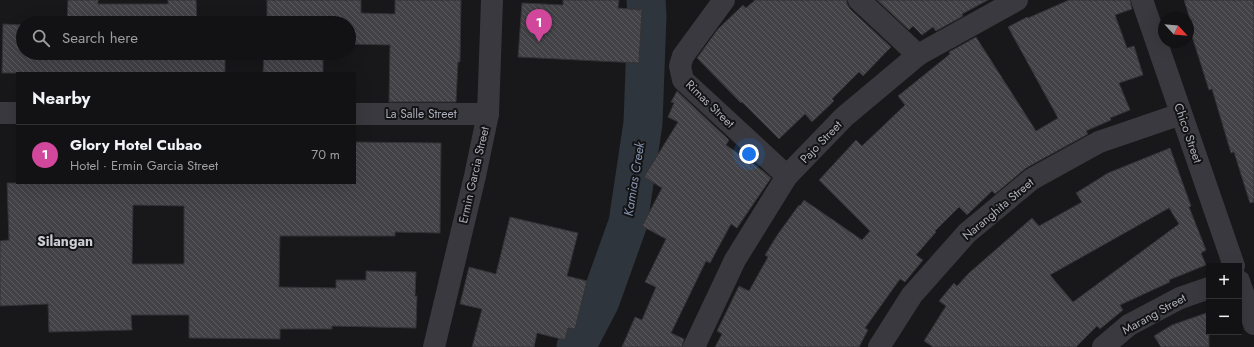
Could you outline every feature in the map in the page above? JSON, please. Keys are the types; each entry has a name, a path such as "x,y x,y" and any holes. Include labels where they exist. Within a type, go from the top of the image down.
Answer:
{"street":[{"name":"Ermin Garcia Street","path":"434,347 475,176 488,114 492,0"},
{"name":"Rimas Street","path":"724,0 683,56 680,66 684,80 787,176"},
{"path":"860,0 918,55"},
{"name":"Pajo Street","path":"694,347 735,260 787,176 844,117 918,55 1017,0"},
{"name":"Chico Street","path":"1142,0 1233,263"},
{"path":"0,113 16,113"},
{"name":"La Salle Street","path":"356,114 488,114"},
{"name":"Naranghita Street","path":"879,347 912,295 967,233 1032,179 1099,142 1181,114"},
{"name":"Marang Street","path":"1103,347 1129,325 1180,298 1206,289"},
{"path":"1242,290 1254,324"}],"building":[{"path":"68,0 98,0 98,4 168,4 168,0 196,0 197,16 67,16"},
{"path":"267,0 361,0 361,13 395,14 395,0 461,0 460,62 458,62 456,102 389,102 390,45 356,44 356,16 267,16"},
{"path":"563,0 619,0 618,8 642,10 639,63 518,57 522,3 563,5"},
{"path":"755,0 847,0 847,4 850,9 891,47 863,76 859,72 832,99 834,101 812,122 805,114 779,139 697,58 718,29 743,5 746,8"},
{"path":"877,0 988,0 962,14 963,16 936,31 933,27 922,35 913,26 909,30"},
{"path":"1069,0 1130,0 1132,9 1115,15 1127,48 1134,46 1143,75 1119,83 1130,110 1110,118 1111,120 1086,131 1088,134 1026,168 995,194 992,191 967,215 959,207 935,231 936,232 916,255 923,260 905,282 900,279 865,328 868,330 859,347 715,347 722,334 717,331 739,286 749,291 768,257 765,255 778,234 804,200 862,240 870,231 819,180 856,140 862,146 905,105 898,96 950,54 949,52 976,37 1036,131 1058,118 1008,27 1027,17 1028,18"},
{"path":"1184,0 1254,0 1254,202 1250,203 1234,152 1231,153 1212,89 1209,90 1194,42 1194,12 1188,12"},
{"path":"3,24 16,25 16,60 225,60 225,72 2,73"},
{"path":"264,60 323,60 323,72 263,72"},
{"path":"677,91 729,140 726,145 771,178 737,228 731,224 710,263 706,261 671,333 684,339 682,347 622,347 635,317 642,320 656,287 645,282 666,239 642,226 662,188 644,177 678,122 668,117 674,103 671,102"},
{"path":"356,142 441,143 440,233 395,232 395,236 280,236 279,287 336,288 336,280 366,280 366,271 416,272 416,328 332,326 332,329 280,329 280,339 189,338 189,315 131,315 132,330 49,332 48,304 0,306 0,241 9,240 7,183 356,184","holes":["133,205 184,206 184,264 132,264"]},
{"path":"1170,148 1191,206 1189,207 1206,250 1201,253 1206,265 1169,280 1170,282 1120,305 1123,310 1100,329 1097,326 1076,347 933,347 924,341 946,306 939,301 954,283 957,286 969,273 1032,218 1039,226 1082,202 1076,193 1108,173","holes":["1169,208 1179,224 1073,302 1050,275"]},
{"path":"510,217 578,233 567,276 587,281 575,329 568,328 565,340 537,333 534,347 472,347 482,309 460,304 469,267 496,274"},
{"path":"1206,313 1206,335 1209,335 1209,347 1161,347 1154,336 1172,325"}],"waterway":[{"name":"Kamias Creek","path":"576,347 600,301 628,223 643,123 647,16 646,0"}],"place":[{"name":"Glory Hotel Cubao","path":"539,42"}],"district":[{"name":"Silangan","path":"65,241"}]}
